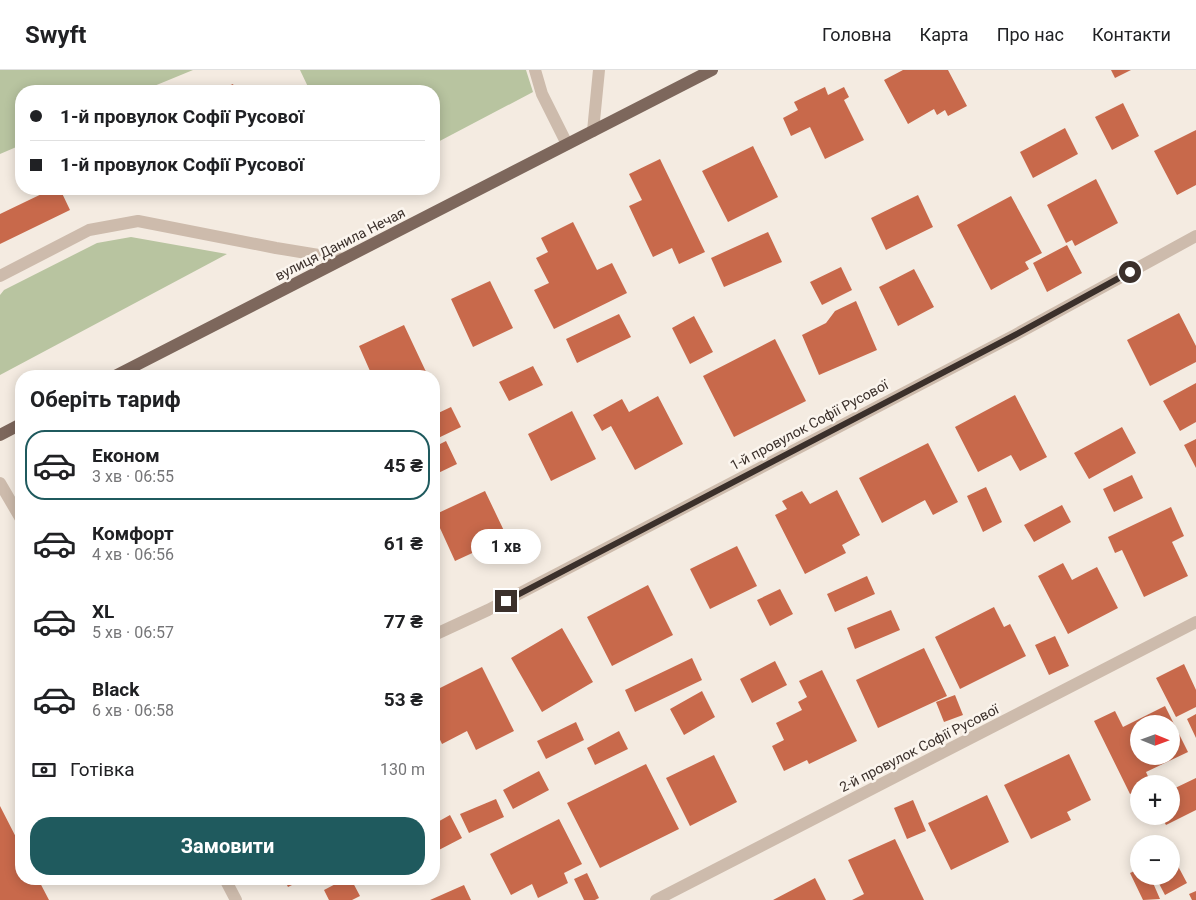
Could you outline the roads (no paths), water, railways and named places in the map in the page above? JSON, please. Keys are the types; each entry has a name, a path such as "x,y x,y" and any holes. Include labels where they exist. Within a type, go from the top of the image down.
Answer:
{"main road":[{"name":"вулиця Данила Нечая","path":"127,370 712,70"},
{"path":"0,435 15,427"}],"street":[{"path":"535,70 542,94 567,144"},
{"path":"593,131 600,70"},
{"path":"0,276 90,230 138,221 343,259"},
{"name":"1-й провулок Софії Русової","path":"440,632 488,610 988,349 1196,236"},
{"path":"0,483 15,509"},
{"name":"2-й провулок Софії Русової","path":"656,900 1196,622"},
{"path":"228,885 236,900"}]}
